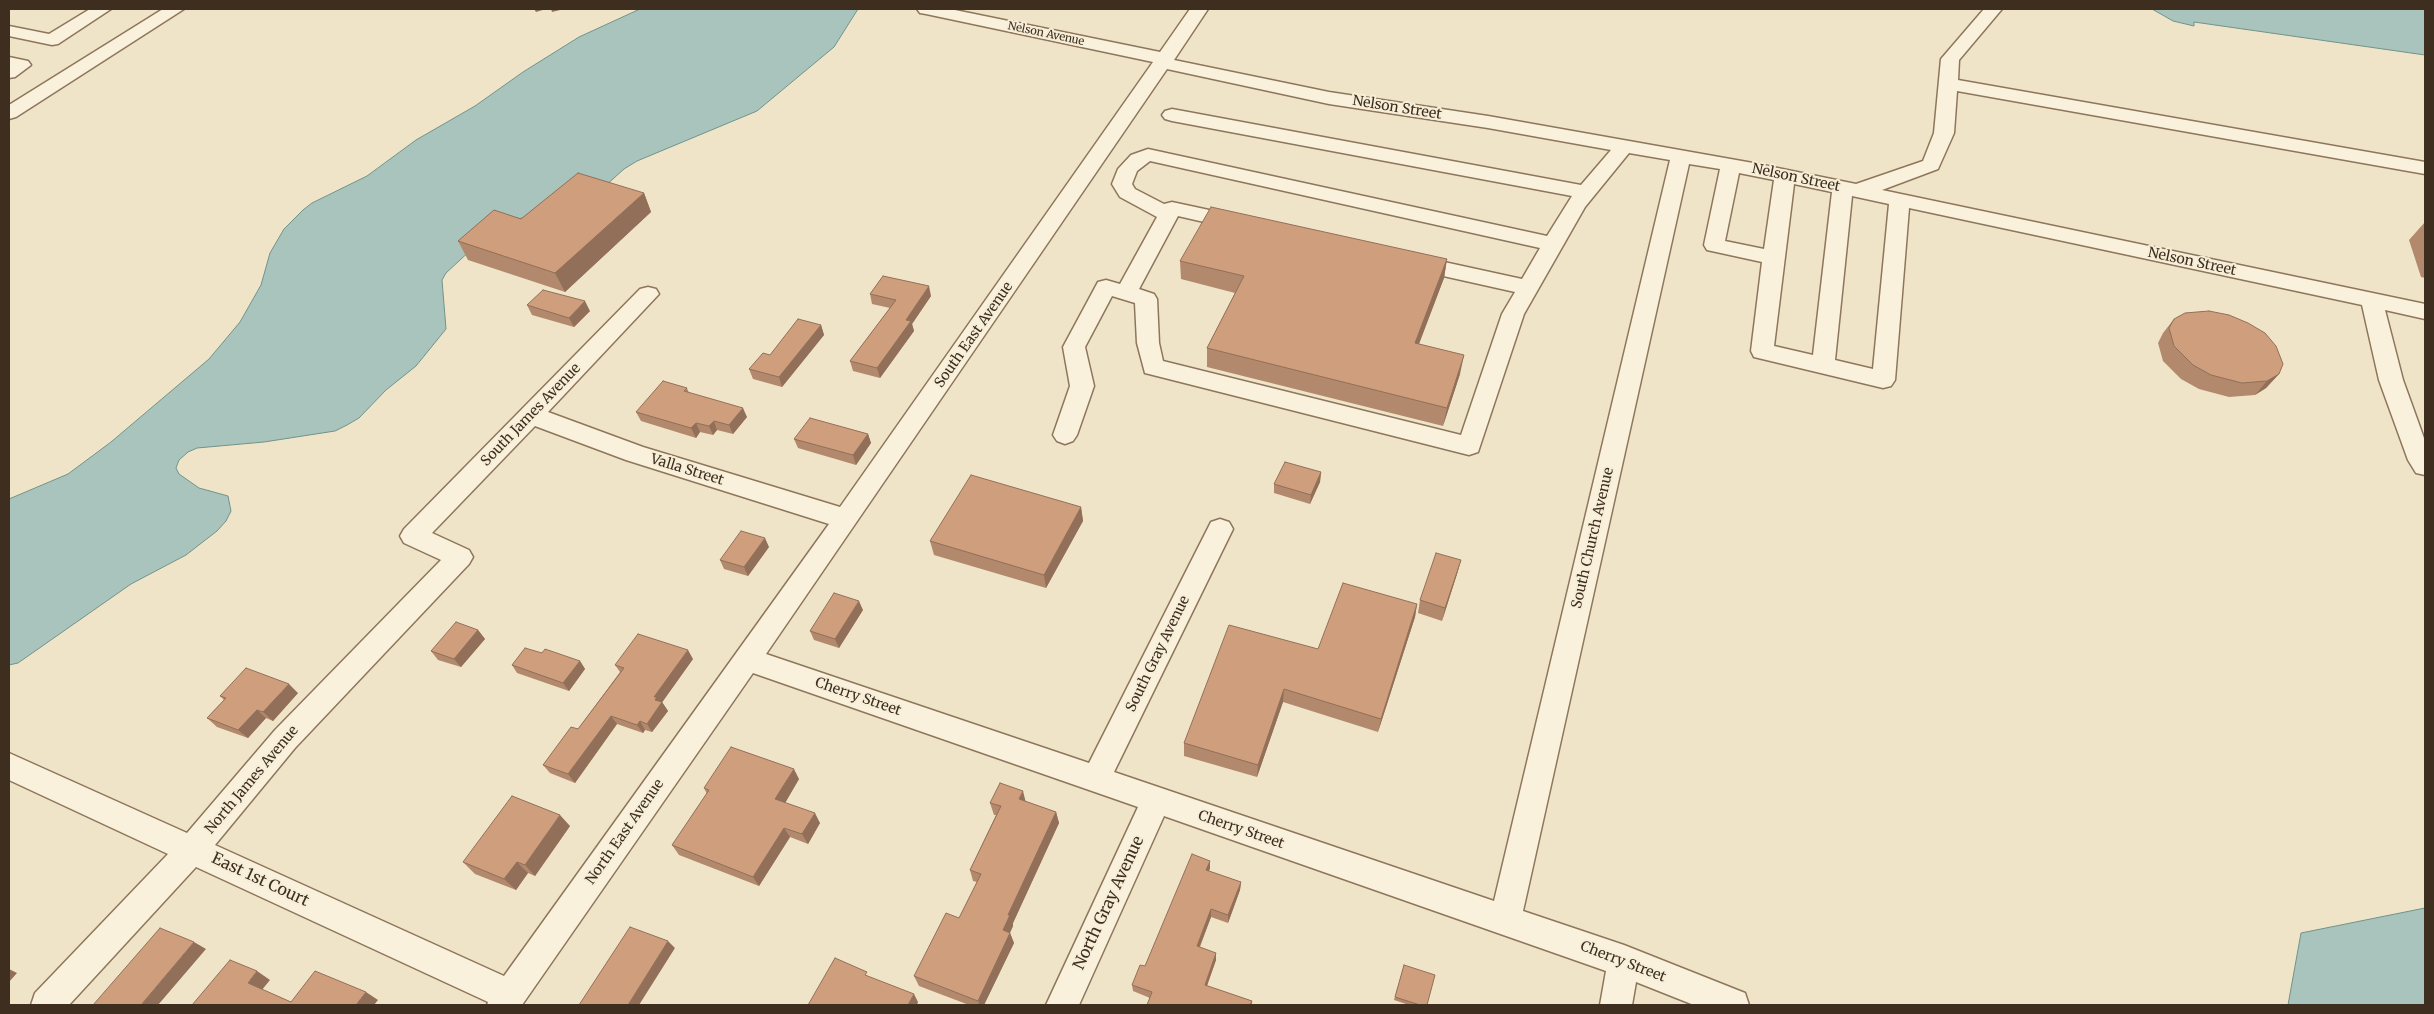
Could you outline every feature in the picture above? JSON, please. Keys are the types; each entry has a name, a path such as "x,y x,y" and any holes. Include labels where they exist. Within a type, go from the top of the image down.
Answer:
{"street":[{"path":"71,9 98,11"},
{"path":"9,113 175,9"},
{"name":"Nelson Avenue","path":"926,9 1164,61"},
{"name":"South East Avenue","path":"747,659 1199,9"},
{"path":"1823,366 1850,189 1905,176 1931,165 1944,132 1950,59 1993,9"},
{"path":"9,30 52,40 98,11"},
{"name":"Nelson Street","path":"1164,61 1329,98 1488,122 1784,175 2425,311"},
{"path":"9,62 22,65 9,73"},
{"path":"1948,84 2425,168"},
{"path":"1172,115 1586,192"},
{"path":"1065,435 1082,386 1074,347 1106,287 1146,299 1148,343 1153,368 1469,446 1513,314 1576,204 1624,146"},
{"path":"1168,215 1127,193 1122,184 1128,169 1138,160 1148,155 1553,244"},
{"name":"South Church Avenue","path":"1505,920 1681,156"},
{"path":"1731,165 1714,246 1773,258"},
{"path":"1784,175 1762,351 1883,380 1900,200"},
{"path":"1126,293 1172,208 1259,227"},
{"path":"1394,258 1528,288"},
{"name":"South James Avenue","path":"460,557 413,536 648,294"},
{"path":"2372,300 2391,380 2420,460 2425,466"},
{"name":"Valla Street","path":"531,415 635,454 846,519"},
{"name":"South Gray Avenue","path":"1096,779 1220,529"},
{"name":"North James Avenue","path":"47,1005 193,849 284,739 460,557"},
{"name":"Cherry Street","path":"747,659 1624,961 1733,1005"},
{"name":"North East Avenue","path":"507,1001 747,659"},
{"name":"East 1st Court","path":"9,766 193,849 507,1001"},
{"name":"North Gray Avenue","path":"1062,1005 1156,801"},
{"path":"1616,1005 1624,961"}],"water":[{"path":"640,9 858,9 834,47 757,111 637,161 624,169 604,187 511,222 486,236 446,273 442,280 446,329 416,366 386,390 359,418 335,431 264,442 197,448 188,452 179,460 176,468 179,474 199,488 228,496 231,511 226,521 217,531 186,555 131,584 18,663 9,665 9,499 68,474 111,442 209,359 240,322 261,285 270,253 284,229 312,203 367,176 416,140 475,106 523,72 579,37"},
{"path":"2152,9 2425,9 2425,55 2194,22 2194,26 2173,21"},
{"path":"2425,908 2425,1005 2288,1005 2301,933"}],"building":[{"path":"578,173 644,193 555,273 458,241 494,210 521,219"},
{"path":"1211,207 1447,259 1415,343 1464,355 1447,408 1207,348 1244,276 1180,261"},
{"path":"883,276 929,286 906,320 911,321 877,368 850,361 896,300 870,294"},
{"path":"543,290 585,301 569,318 527,305"},
{"path":"2209,311 2229,315 2265,333 2276,346 2283,364 2279,374 2267,381 2242,383 2211,375 2193,365 2174,346 2169,328 2174,319 2185,313"},
{"path":"798,319 821,325 779,377 749,369 763,353 770,355"},
{"path":"663,381 687,388 684,391 743,408 729,425 714,421 709,426 696,423 691,428 636,412"},
{"path":"810,418 868,434 853,455 794,439"},
{"path":"1285,462 1321,472 1311,495 1274,484"},
{"path":"971,475 1081,507 1044,575 930,541"},
{"path":"741,531 765,538 744,567 720,560"},
{"path":"1436,553 1461,560 1445,608 1420,600"},
{"path":"1343,583 1417,604 1381,719 1284,689 1258,765 1184,743 1229,625 1318,649"},
{"path":"834,593 859,601 835,639 810,631"},
{"path":"456,622 478,630 454,659 431,651"},
{"path":"638,634 688,650 654,697 657,697 655,700 662,702 647,724 640,721 637,725 611,716 568,774 543,765 571,727 578,729 624,668 615,665"},
{"path":"525,648 542,653 545,649 580,661 563,683 512,665"},
{"path":"246,668 289,684 263,712 257,710 238,730 207,718 226,698 220,696"},
{"path":"731,747 794,769 775,799 815,813 802,834 784,828 753,877 672,845 709,790 704,788"},
{"path":"1000,783 1023,791 1019,799 1056,812 1008,915 1010,915 1003,930 1010,933 978,1001 914,976 946,913 959,918 981,874 970,870 1001,806 990,803"},
{"path":"512,796 560,815 525,865 517,862 504,879 463,862"},
{"path":"1192,854 1210,861 1206,870 1241,882 1228,915 1211,909 1197,946 1216,953 1205,985 1252,1001 1250,1005 1147,1005 1152,992 1132,985 1140,965 1145,966"},
{"path":"630,927 668,941 628,1005 579,1005"},
{"path":"160,928 194,942 141,1005 93,1005"},
{"path":"835,958 867,972 865,975 914,994 908,1005 808,1005"},
{"path":"230,960 257,971 248,983 291,1002 315,971 366,992 356,1005 192,1005"},
{"path":"1404,965 1435,975 1427,1005 1420,1005 1395,997"}]}
